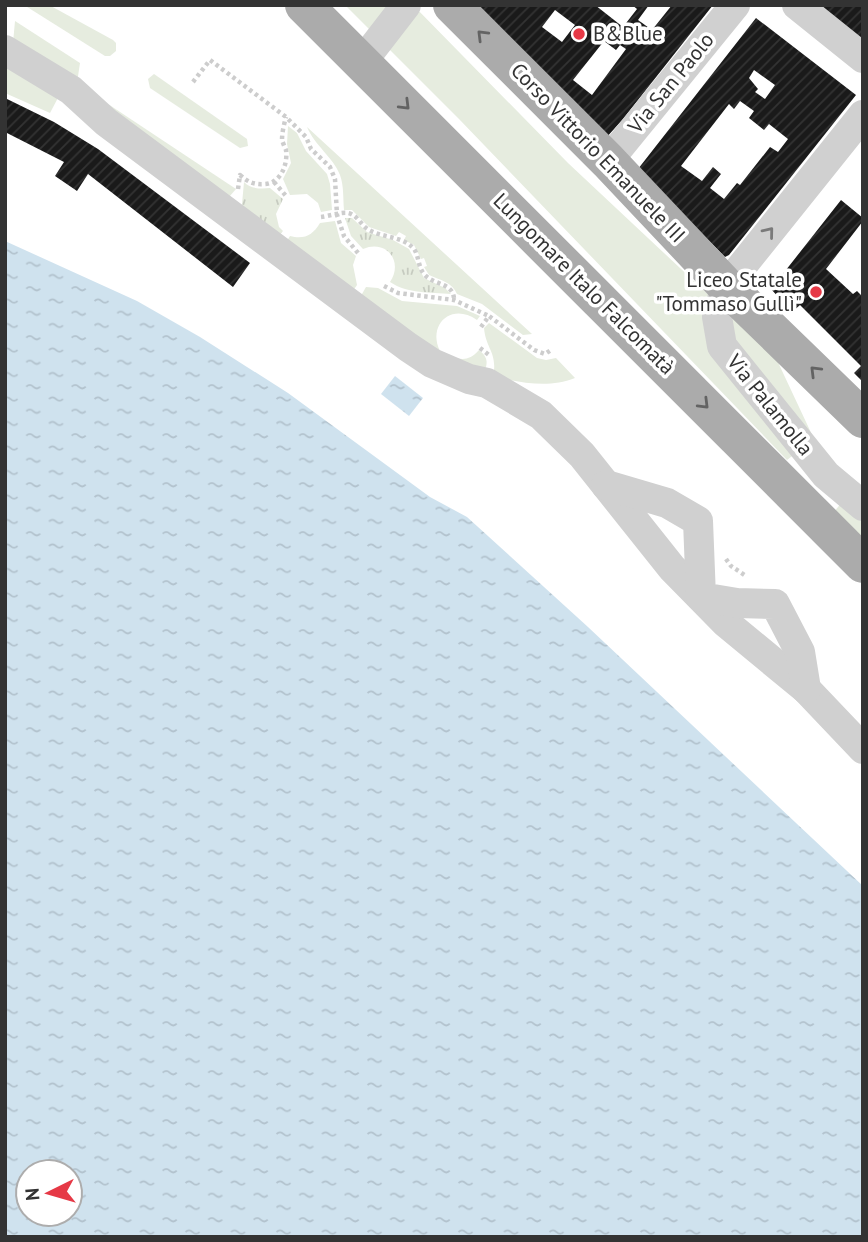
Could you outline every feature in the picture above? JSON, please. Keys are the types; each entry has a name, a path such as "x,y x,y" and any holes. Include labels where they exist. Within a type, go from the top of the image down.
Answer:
{"main road":[{"name":"Lungomare Italo Falcomatà","path":"304,5 814,488 863,564"},
{"name":"Corso Vittorio Emanuele III","path":"452,5 726,286 863,419"}],"street":[{"path":"362,62 406,5"},
{"name":"Via San Paolo","path":"608,162 735,5"},
{"path":"797,5 863,58"},
{"path":"5,50 71,90 106,122 432,363 469,379 487,383 541,415 582,455 672,568 726,623 806,689 863,749"},
{"path":"726,286 863,115"},
{"name":"Via Palamolla","path":"726,286 717,317 722,346 814,488 863,506"},
{"path":"606,485 667,503 698,521 701,597"},
{"path":"701,597 737,603 775,604 800,652 806,689"}],"path":[{"path":"193,82 212,57 286,117 306,137 311,149 330,167 335,180 338,215 344,236 358,253"},
{"path":"236,218 240,176 249,183 267,184 274,182 286,165 282,140 286,117"},
{"path":"274,182 286,197"},
{"path":"321,217 349,213 367,230 406,242 415,250 423,273 435,282 450,287 454,300"},
{"path":"384,286 398,293 454,300 489,316 534,350 545,354 551,350"},
{"path":"481,327 489,316"}],"green space":[{"path":"24,5 49,5 113,40 116,43 116,51 105,56"},
{"path":"345,5 413,5 568,163 776,358 814,439 787,460 459,119"},
{"path":"15,21 80,63 77,83 13,43"},
{"path":"5,61 60,94 50,113 5,93"},
{"path":"154,74 247,139 248,146 240,148 150,88 148,79"},
{"path":"108,104 236,189 229,197 114,116"},
{"path":"288,126 297,133 306,151 327,174 332,210 321,212 318,203 307,194 290,195 283,179 291,163 287,144"},
{"path":"307,127 532,334 523,335 482,304 457,294 449,284 429,275 424,267 427,266 424,258 421,259 414,245 404,240 406,236 399,232 396,236 369,227 352,210 344,210 340,175"},
{"path":"244,182 252,187 270,188 283,199 276,214 279,227 283,231 275,240 241,215"},
{"path":"345,218 352,218 367,232 393,240 409,249 424,278 445,288 451,294 412,291 390,282 395,267 390,254 379,247 363,249 351,236"},
{"path":"335,221 341,243 356,256 353,265 357,285 350,295 283,247 290,236 304,237 320,223"},
{"path":"366,287 378,288 402,301 457,306 480,316 477,320 459,313 444,319 439,325 437,341 440,351 460,359 470,357 479,350 487,361 483,375 432,356 358,301"},
{"path":"489,323 537,358 556,358 575,378 544,384 493,377 493,356 484,328"},
{"path":"846,497 863,512 863,540 834,512"}],"water":[{"path":"5,241 137,301 200,337 288,393 430,497 467,517 863,886 863,1237 5,1237"},
{"path":"395,376 423,398 409,416 381,394"}],"building":[{"path":"475,5 595,5 623,27 637,9 632,5 649,5 638,20 652,30 672,5 713,5 606,138","holes":["555,10 575,25 562,42 542,27","604,41 616,50 620,45 626,49 592,95 573,80"]},
{"path":"816,5 863,5 863,42"},
{"path":"756,18 856,95 725,257 638,169","holes":["754,70 775,85 765,99 755,92 758,89 749,78","740,101 754,111 749,118 764,130 769,124 788,139 778,152 770,147 740,185 737,183 724,199 710,188 721,174 713,167 702,181 681,166 729,104 734,109"]},
{"path":"5,98 54,122 98,149 250,263 233,287 88,174 77,191 55,176 64,162 5,132"},
{"name":"Liceo Statale \"Tommaso Gullì\"","path":"841,200 863,218 863,221 826,269 853,294 857,291 863,297 863,382 854,373 861,366 800,305 792,312 771,289"}],"place":[{"name":"B&Blue","path":"579,34"},
{"name":"Liceo Statale \"Tommaso Gullì\"","path":"816,292"}]}
